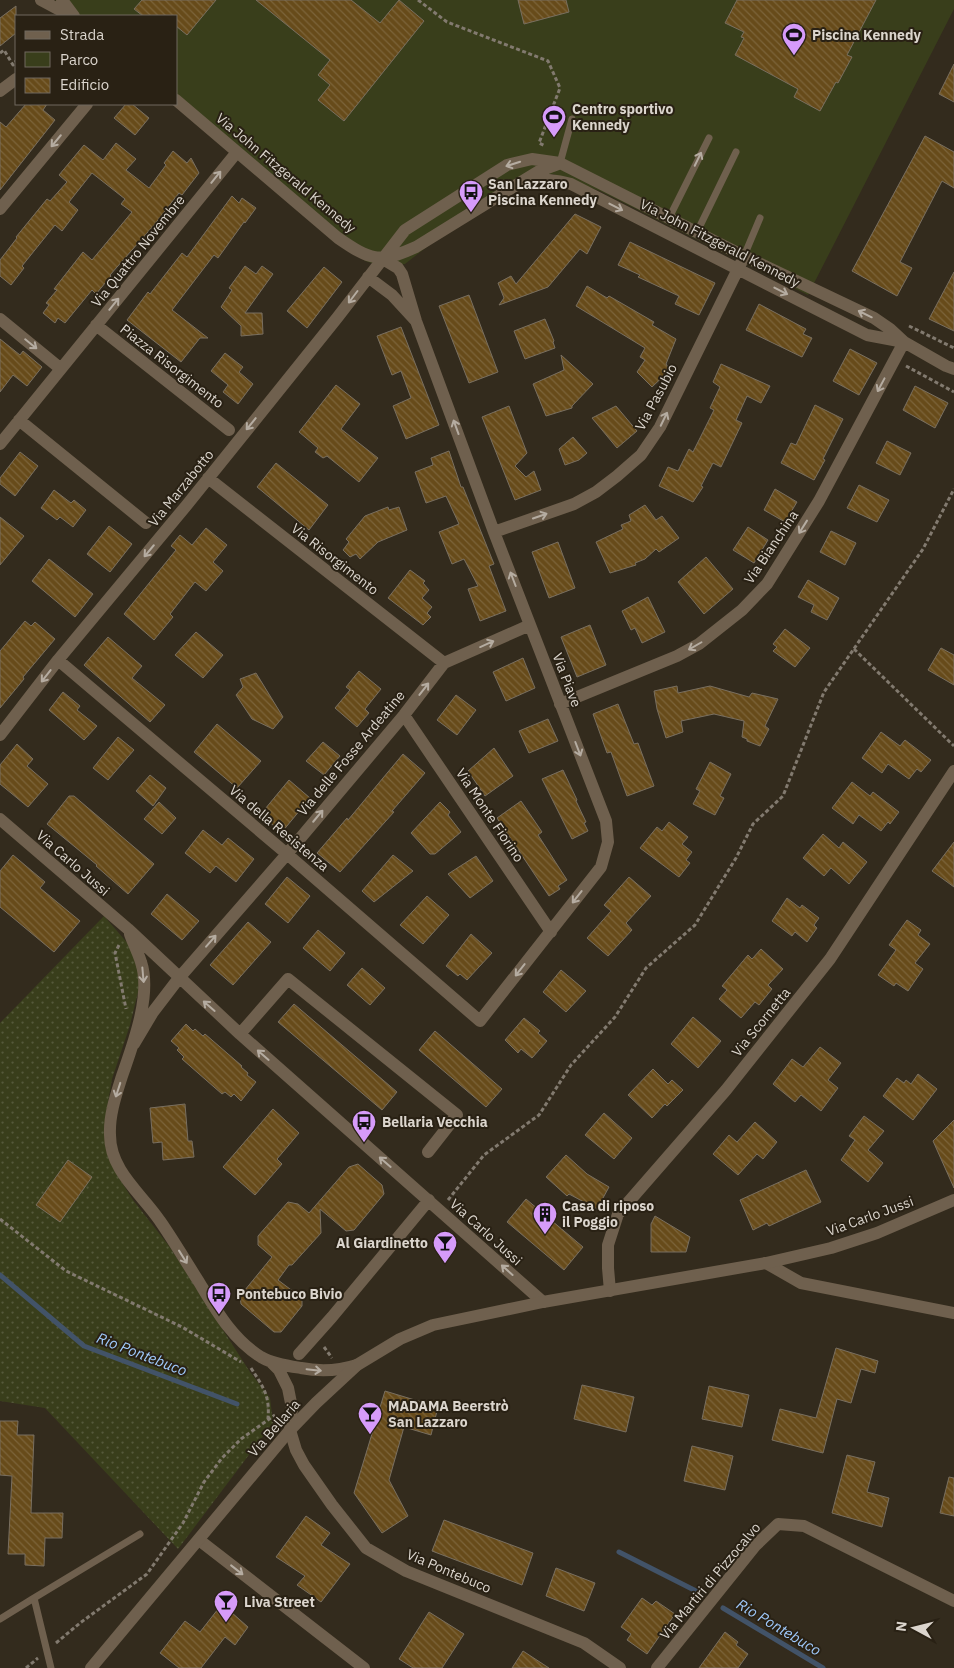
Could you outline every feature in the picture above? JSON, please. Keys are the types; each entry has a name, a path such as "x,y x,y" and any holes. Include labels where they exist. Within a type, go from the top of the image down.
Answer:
{"street":[{"path":"42,0 70,15"},
{"path":"62,0 71,15"},
{"path":"0,91 15,80"},
{"name":"Via John Fitzgerald Kennedy","path":"178,102 338,238 366,256 383,259 400,254 416,246 539,171 560,163"},
{"path":"0,209 86,105"},
{"name":"Via Quattro Novembre","path":"0,444 237,152"},
{"name":"Via John Fitzgerald Kennedy","path":"383,259 405,230 507,165 532,158 560,163 744,256 874,318 904,342 954,370"},
{"name":"Via John Fitzgerald Kennedy","path":"521,182 544,178 571,184 868,334 904,342"},
{"name":"Via Pasubio","path":"494,532 574,504 596,492 641,455 660,427 744,256"},
{"name":"Via Marzabotto","path":"0,735 58,660 186,506 383,259"},
{"name":"Via Piave","path":"383,259 398,268 402,274 416,321 494,532 606,821 608,842 601,867 480,1020"},
{"name":"Via Piave","path":"368,277 392,295 416,321"},
{"path":"0,319 61,369"},
{"name":"Piazza Risorgimento","path":"96,325 229,430"},
{"name":"Via Bianchina","path":"560,704 677,656 699,644 742,610 767,584 819,501 904,342"},
{"path":"19,420 146,523"},
{"name":"Via Risorgimento","path":"208,478 444,663"},
{"name":"Via delle Fosse Ardeatine","path":"179,978 404,715 444,663 530,625"},
{"name":"Via della Resistenza","path":"58,660 480,1020"},
{"name":"Via Monte Fiorino","path":"404,715 551,932"},
{"name":"Via Scornetta","path":"610,1291 608,1245 618,1214 726,1090 830,959 954,771"},
{"name":"Via Carlo Jussi","path":"0,819 128,929 240,1034 543,1302 766,1263 831,1248 876,1233 954,1200"},
{"name":"Via Carlo Jussi","path":"128,929 142,964 144,998 134,1044 111,1115 110,1136 113,1156 120,1172 161,1223 219,1315 232,1332 250,1349 279,1370 288,1388 292,1408 290,1430"},
{"name":"Via Carlo Jussi","path":"134,1044 153,1012 179,978"},
{"path":"240,1034 288,979 456,1115 428,1152"},
{"path":"299,1354 429,1200"},
{"path":"766,1263 801,1283 954,1313"},
{"name":"Via Bellaria","path":"91,1668 290,1430 316,1402 357,1365 400,1339 433,1324 543,1302"},
{"name":"Via Carlo Jussi","path":"270,1362 320,1371 344,1370 357,1365"},
{"name":"Via Pontebuco","path":"290,1430 296,1450 304,1465 332,1505 366,1548 406,1571 584,1643 620,1668"},
{"name":"Via Martiri di Pizzocalvo","path":"657,1668 755,1546 778,1524 804,1526 954,1600"},
{"path":"199,1540 364,1668"}],"lane":[{"path":"560,163 572,119"},
{"path":"669,218 709,138"},
{"path":"697,232 736,152"},
{"path":"744,256 760,218"},
{"path":"0,1619 140,1534"},
{"path":"34,1598 51,1668"}],"path":[{"path":"418,0 447,22 548,61 560,88 539,142"},
{"path":"0,53 4,50 13,64 15,62"},
{"path":"440,1210 484,1156 540,1115 571,1065 615,1017 646,968 695,925 736,858 753,824 783,796 824,692 922,549 954,489"},
{"path":"854,649 954,746"},
{"path":"124,1016 126,1007 115,953 128,929"},
{"path":"0,1219 66,1271 182,1328 243,1361 239,1354"},
{"path":"320,1342 333,1358"},
{"path":"250,1367 266,1391 269,1409 268,1419"},
{"path":"26,1668 80,1623 147,1574 183,1523 204,1482 222,1458 241,1439 276,1415"}],"green space":[{"name":"Centro sportivo Kennedy","path":"55,0 954,0 954,9 808,295 600,191 553,174 474,210 405,264 383,267 365,261 178,104 178,15 74,15"},
{"path":"104,916 137,954 140,984 130,1025 112,1079 106,1114 119,1178 133,1200 169,1246 250,1372 270,1398 273,1423 178,1549 45,1408 0,1401 0,1023"}],"building":[{"path":"142,0 216,0 187,35 178,28 178,15 142,15 134,9"},
{"path":"256,0 351,0 380,23 399,0 424,21 344,121 318,100 330,85 318,75 330,60"},
{"path":"518,0 566,0 569,12 524,24"},
{"name":"Piscina Kennedy","path":"737,0 876,0 847,55 852,57 820,111 794,97 798,89 735,55 744,38 741,37 744,32 725,23"},
{"path":"16,6 15,34 0,46 0,18"},
{"path":"954,64 954,102 939,94"},
{"path":"25,105 46,105 43,110 55,120 0,190 0,122 6,127"},
{"path":"125,105 133,105 149,118 135,135 114,118"},
{"path":"925,136 954,152 954,188 942,181 900,262 912,268 897,296 852,271"},
{"path":"116,143 136,159 126,170 149,188 166,165 164,163 173,151 187,163 191,158 199,173 182,195 179,193 96,294 92,290 65,323 58,318 55,323 43,313 49,305 46,303 57,290 54,289 83,252 92,260 132,212 121,204 125,199 92,173 69,202 78,210 62,231 55,225 22,266 24,268 11,285 0,276 0,260 47,199 50,201 67,182 59,175 84,145 103,160"},
{"path":"232,196 239,203 242,198 256,208 218,258 214,255 172,310 208,338 200,338 181,362 127,320 148,292 150,294 182,253 187,257"},
{"path":"575,214 601,227 587,254 580,249 548,287 499,305 504,298 498,283 511,276 516,284"},
{"path":"630,242 715,283 699,315 675,304 679,296 638,277 640,275 618,265"},
{"path":"245,266 256,274 262,266 273,274 245,313 262,313 263,334 241,336 241,326 221,307 232,290 229,288"},
{"path":"324,267 342,282 307,328 287,311"},
{"path":"954,272 954,331 929,319"},
{"path":"587,286 607,298 609,296 654,322 652,325 676,339 666,364 670,370 652,387 637,372 645,360 640,357 645,348 576,306"},
{"path":"469,295 498,372 469,383 439,306"},
{"path":"759,304 806,329 803,334 812,338 802,357 746,330"},
{"path":"545,319 555,348 525,359 514,331"},
{"path":"401,327 439,425 406,439 393,406 411,398 401,371 392,375 377,336"},
{"path":"0,339 20,355 23,351 42,367 27,386 13,375 0,392"},
{"path":"850,349 877,363 859,395 833,381"},
{"path":"225,353 243,367 239,372 253,384 238,404 223,392 228,385 211,371"},
{"path":"561,355 593,384 572,408 546,416 533,384 564,370"},
{"path":"721,364 770,386 761,403 747,396 736,420 742,423 721,467 713,463 701,486 703,487 693,502 659,486 668,467 678,471 689,449 693,452 714,410 710,408 720,387 713,382"},
{"path":"336,385 360,404 341,429 378,458 359,482 327,456 323,458 315,452 318,448 299,432"},
{"path":"915,386 948,403 935,428 903,410"},
{"path":"815,405 843,419 814,480 781,463 791,443 796,445"},
{"path":"509,406 527,453 515,466 526,477 534,471 541,490 515,500 482,417"},
{"path":"616,406 637,431 617,448 592,418"},
{"path":"573,437 587,453 579,460 565,465 559,449"},
{"path":"887,441 911,453 900,475 876,463"},
{"path":"449,451 461,487 463,487 494,564 489,566 506,611 480,621 468,589 478,586 464,559 452,564 439,532 459,524 446,496 426,503 415,472 433,465 431,458"},
{"path":"20,452 38,466 15,496 0,484 0,478"},
{"path":"276,463 328,505 309,530 257,487"},
{"path":"859,485 889,500 877,522 847,508"},
{"path":"775,489 797,502 785,522 764,510"},
{"path":"54,490 71,503 74,500 86,510 73,527 60,517 57,520 41,508"},
{"path":"645,505 656,520 662,516 679,538 659,552 656,549 645,559 635,563 636,565 610,573 596,542 623,529 621,525 631,521 629,515"},
{"path":"388,507 389,510 399,507 407,530 378,542 360,559 356,554 350,557 343,550 349,542 346,539 365,516"},
{"path":"0,517 24,536 0,565"},
{"path":"109,526 132,544 110,572 87,554"},
{"path":"748,527 768,540 754,563 733,550"},
{"path":"206,528 227,545 213,562 223,571 206,591 195,582 170,614 173,617 154,640 124,614 176,550 171,546 180,535 192,545"},
{"path":"831,531 856,543 845,565 820,552"},
{"path":"558,542 575,588 549,598 532,552"},
{"path":"706,557 733,589 704,614 678,582"},
{"path":"49,559 93,594 75,617 32,581"},
{"path":"410,570 425,581 423,583 429,590 422,598 432,607 427,613 431,617 423,625 388,598"},
{"path":"808,580 839,598 827,620 811,612 814,605 798,597"},
{"path":"648,597 665,632 642,643 635,628 631,630 622,611"},
{"path":"25,621 31,626 35,622 55,639 0,708 0,651"},
{"path":"590,625 606,665 577,677 561,637"},
{"path":"785,629 810,648 795,667 773,651 777,647 773,644"},
{"path":"196,632 223,655 203,678 175,655"},
{"path":"108,637 142,666 132,678 165,705 150,722 84,665"},
{"path":"941,648 954,655 954,685 928,670"},
{"path":"523,658 535,688 506,701 493,672"},
{"path":"359,671 381,689 365,709 369,713 357,727 335,708 350,690 346,687"},
{"path":"256,673 283,717 273,729 252,719 236,695 243,687 240,679"},
{"path":"677,686 678,693 710,686 749,697 752,693 778,699 765,726 769,729 760,746 742,737 744,721 714,714 681,721 683,732 666,738 657,709 654,691"},
{"path":"63,692 80,706 77,710 97,726 84,740 49,710"},
{"path":"456,695 476,710 457,735 437,720"},
{"path":"618,704 634,744 638,743 654,786 627,796 611,752 607,753 593,714"},
{"path":"548,719 558,741 529,753 519,731"},
{"path":"217,724 261,761 237,788 194,752"},
{"path":"881,732 900,746 905,740 931,760 921,772 917,769 909,779 888,764 882,773 862,758"},
{"path":"118,737 134,750 108,780 93,768"},
{"path":"323,742 340,756 324,775 306,761"},
{"path":"17,744 33,759 27,766 48,784 28,807 0,784 0,765"},
{"path":"494,748 513,776 485,796 468,771"},
{"path":"403,754 425,773 392,811 394,812 340,872 317,853 347,818 348,820"},
{"path":"710,762 731,774 720,796 724,798 715,815 693,804 700,791 696,789"},
{"path":"563,770 577,800 588,831 572,839 542,779"},
{"path":"150,775 166,788 153,806 136,791"},
{"path":"289,780 310,798 282,832 260,815"},
{"path":"852,782 870,796 873,792 899,812 890,824 888,822 881,831 859,815 853,824 832,808"},
{"path":"69,796 74,796 154,864 128,894 97,865 47,824"},
{"path":"521,801 542,832 538,835 567,880 558,886 560,889 549,896 497,818"},
{"path":"159,802 176,818 162,834 144,819"},
{"path":"440,802 450,812 448,815 461,832 435,854 430,854 411,833"},
{"path":"669,822 688,837 682,844 692,852 686,860 690,863 679,877 640,848 657,827 662,831"},
{"path":"203,830 222,845 228,838 254,859 236,882 216,866 210,873 185,853"},
{"path":"823,834 839,848 843,842 867,862 849,884 831,868 824,876 803,858"},
{"path":"954,842 954,887 932,871"},
{"path":"13,855 45,882 40,888 80,921 54,952 0,907 0,871"},
{"path":"393,855 413,871 374,902 362,891"},
{"path":"476,856 493,881 470,898 448,874"},
{"path":"287,877 310,896 288,923 265,904"},
{"path":"629,877 651,896 626,923 632,930 608,956 587,938 611,911 604,905"},
{"path":"167,894 199,921 182,940 151,914"},
{"path":"427,896 449,915 423,944 400,925"},
{"path":"787,898 800,908 802,905 819,918 814,925 817,928 807,942 795,932 792,936 772,921"},
{"path":"907,920 921,930 918,935 930,944 915,963 923,969 908,991 896,983 894,986 878,975 896,950 889,945"},
{"path":"248,922 271,942 233,985 210,965"},
{"path":"318,930 345,953 330,971 303,948"},
{"path":"471,934 492,953 467,980 460,974 458,976 446,966"},
{"path":"761,949 783,969 768,985 772,989 759,1005 755,1002 741,1018 719,999 727,990 722,986 748,955 752,959"},
{"path":"362,968 385,988 370,1005 347,985"},
{"path":"561,970 586,991 566,1012 543,992"},
{"path":"294,1004 397,1092 382,1110 278,1022"},
{"path":"693,1017 721,1041 698,1068 671,1044"},
{"path":"524,1018 540,1031 538,1033 547,1041 532,1058 521,1049 518,1053 505,1040"},
{"path":"186,1024 193,1031 195,1029 203,1036 205,1034 242,1066 248,1073 247,1075 256,1082 241,1101 234,1094 231,1097 225,1092 222,1094 182,1059 184,1057 177,1050 179,1048 171,1041"},
{"path":"435,1031 502,1089 486,1107 419,1050"},
{"path":"820,1047 841,1063 828,1080 838,1088 821,1111 801,1095 795,1102 773,1084 792,1059 803,1067"},
{"path":"653,1069 668,1084 672,1080 683,1090 667,1106 665,1104 652,1118 628,1095"},
{"path":"918,1074 937,1089 913,1120 883,1096 897,1078 904,1083 906,1080 911,1084"},
{"path":"185,1104 188,1141 192,1141 194,1157 163,1160 162,1142 153,1143 150,1108"},
{"path":"273,1109 299,1133 277,1159 282,1164 255,1195 223,1167"},
{"path":"604,1113 632,1138 614,1159 585,1135"},
{"path":"864,1116 884,1131 868,1150 883,1163 868,1182 841,1160 855,1140 849,1136"},
{"path":"954,1120 954,1188 933,1141"},
{"path":"755,1122 777,1142 763,1159 757,1154 738,1175 713,1154 729,1135 737,1142"},
{"path":"566,1155 587,1174 609,1187 597,1209 569,1194 567,1196 546,1177"},
{"path":"68,1160 92,1177 60,1222 36,1205"},
{"path":"358,1164 382,1185 384,1194 354,1230 346,1231 320,1209 321,1233 292,1265 289,1265 278,1280 302,1298 302,1306 281,1332 274,1332 241,1304 240,1296 272,1257 258,1245 258,1236 288,1202 298,1204 309,1213 349,1167"},
{"path":"806,1170 821,1202 769,1226 767,1223 753,1230 740,1200"},
{"name":"Casa di riposo il Poggio","path":"526,1199 583,1247 564,1270 507,1222"},
{"path":"655,1216 690,1237 686,1252 651,1252 651,1224"},
{"path":"836,1348 878,1361 875,1373 861,1369 851,1403 837,1399 823,1453 772,1440 780,1409 816,1418"},
{"path":"582,1385 634,1397 626,1432 574,1419"},
{"path":"709,1386 749,1395 742,1427 702,1419"},
{"path":"385,1391 438,1407 431,1435 404,1427 389,1480 408,1516 382,1533 354,1493"},
{"path":"0,1421 18,1421 17,1435 34,1435 31,1513 63,1513 62,1538 45,1538 44,1566 25,1565 25,1554 8,1554 12,1476 0,1475"},
{"path":"692,1446 733,1456 725,1490 684,1481"},
{"path":"847,1455 875,1462 867,1492 889,1498 882,1527 832,1513"},
{"path":"949,1477 954,1478 954,1516 940,1513"},
{"path":"306,1516 330,1533 321,1545 350,1564 321,1602 297,1585 305,1576 276,1557"},
{"path":"444,1520 533,1553 522,1585 432,1551"},
{"path":"556,1568 595,1583 584,1611 546,1596"},
{"path":"642,1598 652,1605 656,1601 675,1614 647,1654 627,1640 631,1634 621,1627"},
{"path":"222,1604 248,1627 235,1645 225,1637 201,1668 179,1668 160,1653 185,1621 200,1632"},
{"path":"429,1612 464,1634 442,1668 413,1668 399,1659"},
{"path":"725,1632 738,1642 736,1645 748,1654 738,1668 699,1668"},
{"path":"523,1651 549,1668 512,1668"}],"waterway":[{"name":"Rio Pontebuco","path":"0,1275 84,1346 237,1404"},
{"name":"Rio Pontebuco","path":"619,1552 702,1594"},
{"name":"Rio Pontebuco","path":"723,1608 823,1668"}],"place":[{"name":"Piscina Kennedy","path":"794,56"},
{"name":"Centro sportivo Kennedy","path":"554,138"},
{"name":"San Lazzaro Piscina Kennedy","path":"471,213"},
{"name":"Bellaria Vecchia","path":"364,1143"},
{"name":"Casa di riposo il Poggio","path":"545,1235"},
{"name":"Al Giardinetto","path":"445,1264"},
{"name":"Pontebuco Bivio","path":"219,1315"},
{"name":"MADAMA Beerstrò San Lazzaro","path":"370,1435"},
{"name":"Liva Street","path":"226,1623"}]}
